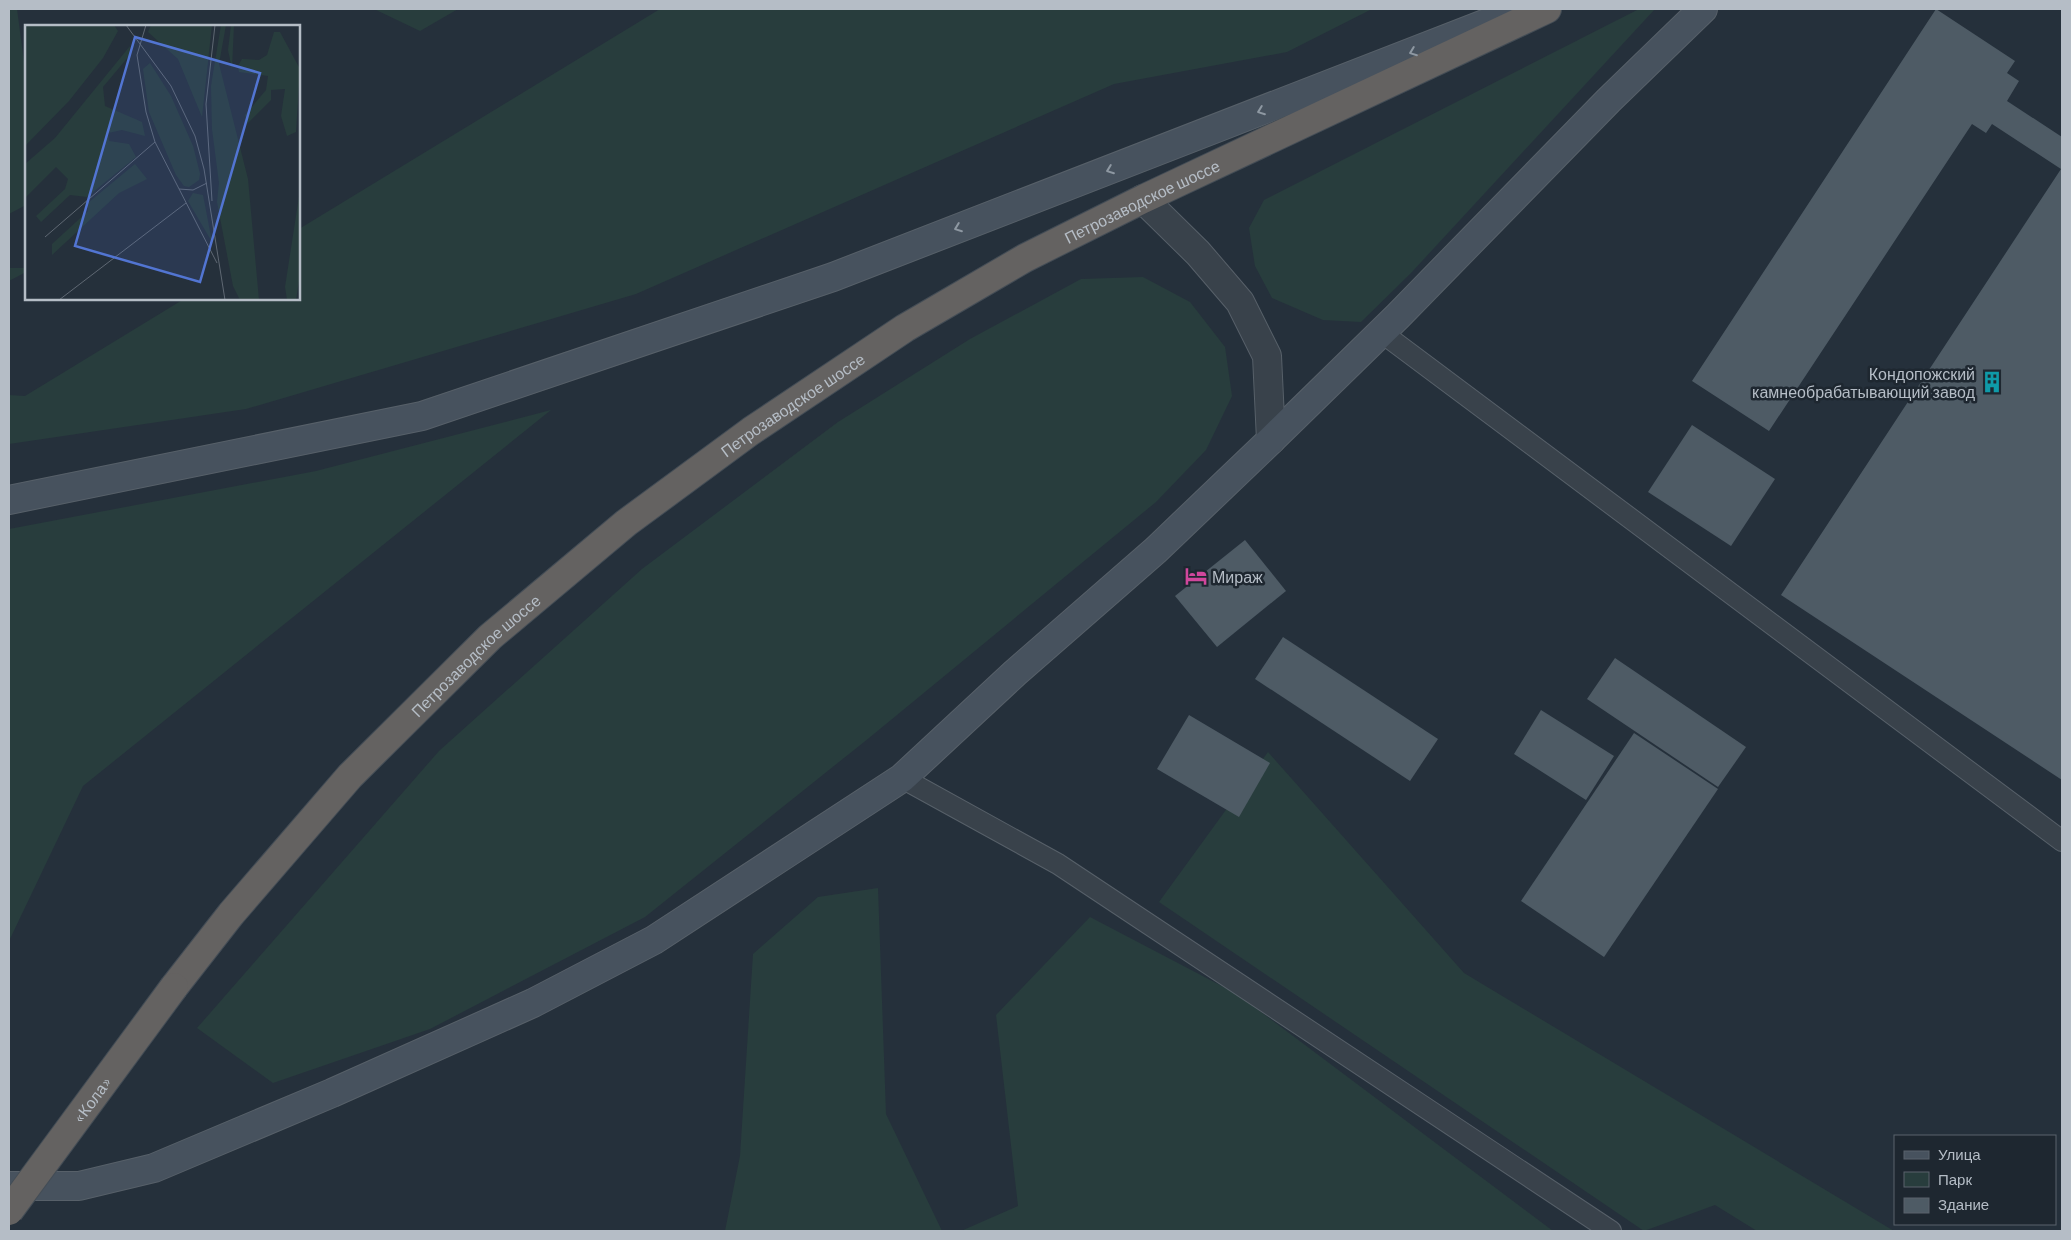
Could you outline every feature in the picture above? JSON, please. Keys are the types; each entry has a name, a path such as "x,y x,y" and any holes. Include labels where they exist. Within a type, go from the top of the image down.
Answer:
{"highway":[{"name":"Петрозаводское шоссе","path":"174,987 231,914 350,776 490,637 626,523 751,431 905,328 1025,258 1143,199 1547,9"},
{"name":"«Кола»","path":"9,1211 174,987"}],"main road":[{"path":"9,500 422,416 833,277 1524,9"},
{"path":"9,1186 79,1186 154,1168 533,1003 654,940 902,778 1014,673 1156,550 1271,440 1381,332 1609,100 1703,9"}],"street":[{"path":"1143,199 1198,253 1240,302 1267,356 1271,440"}],"lane":[{"path":"1381,332 2062,841"},
{"path":"902,778 1058,864 1611,1231"}],"green space":[{"path":"9,9 17,9 25,69 25,206 9,214"},
{"path":"374,9 458,9 420,31"},
{"path":"660,9 1372,9 1287,52 1114,84 636,294 246,409 9,444 9,395 25,396 182,300 300,300 300,228"},
{"path":"1639,9 1655,9 1411,273 1361,322 1323,320 1272,298 1255,266 1249,228 1264,200"},
{"path":"9,268 25,268 25,273 9,281"},
{"path":"1143,277 1190,302 1225,347 1232,396 1206,450 1156,502 869,738 645,917 430,1029 273,1083 197,1028 439,751 642,569 838,422 970,339 1081,279"},
{"path":"551,410 83,786 9,941 9,529 316,471"},
{"path":"1268,752 1464,973 1894,1231 1757,1231 1715,1205 1644,1231 1159,902"},
{"path":"878,888 886,1114 942,1231 725,1231 740,1156 753,954 818,897"},
{"path":"1090,917 1237,994 1553,1231 961,1231 1018,1206 996,1015"}],"building":[{"name":"Кондопожский камнеобрабатывающий завод","path":"1936,9 2015,61 2007,73 2019,81 2007,101 2062,137 2062,780 1781,595 2061,169 1992,124 1986,133 1972,124 1769,431 1692,381"},
{"path":"1692,425 1775,479 1731,546 1648,492"},
{"path":"1245,540 1286,591 1217,647 1175,596"},
{"path":"1283,637 1438,739 1410,781 1255,679"},
{"path":"1615,658 1746,747 1718,787 1587,699"},
{"path":"1541,710 1614,756 1586,800 1514,754"},
{"path":"1189,715 1270,763 1239,817 1157,769"},
{"path":"1634,733 1718,789 1604,957 1521,901"}],"place":[{"name":"Кондопожский камнеобрабатывающий завод","path":"1992,382"},
{"name":"Мираж","path":"1196,576"}]}
